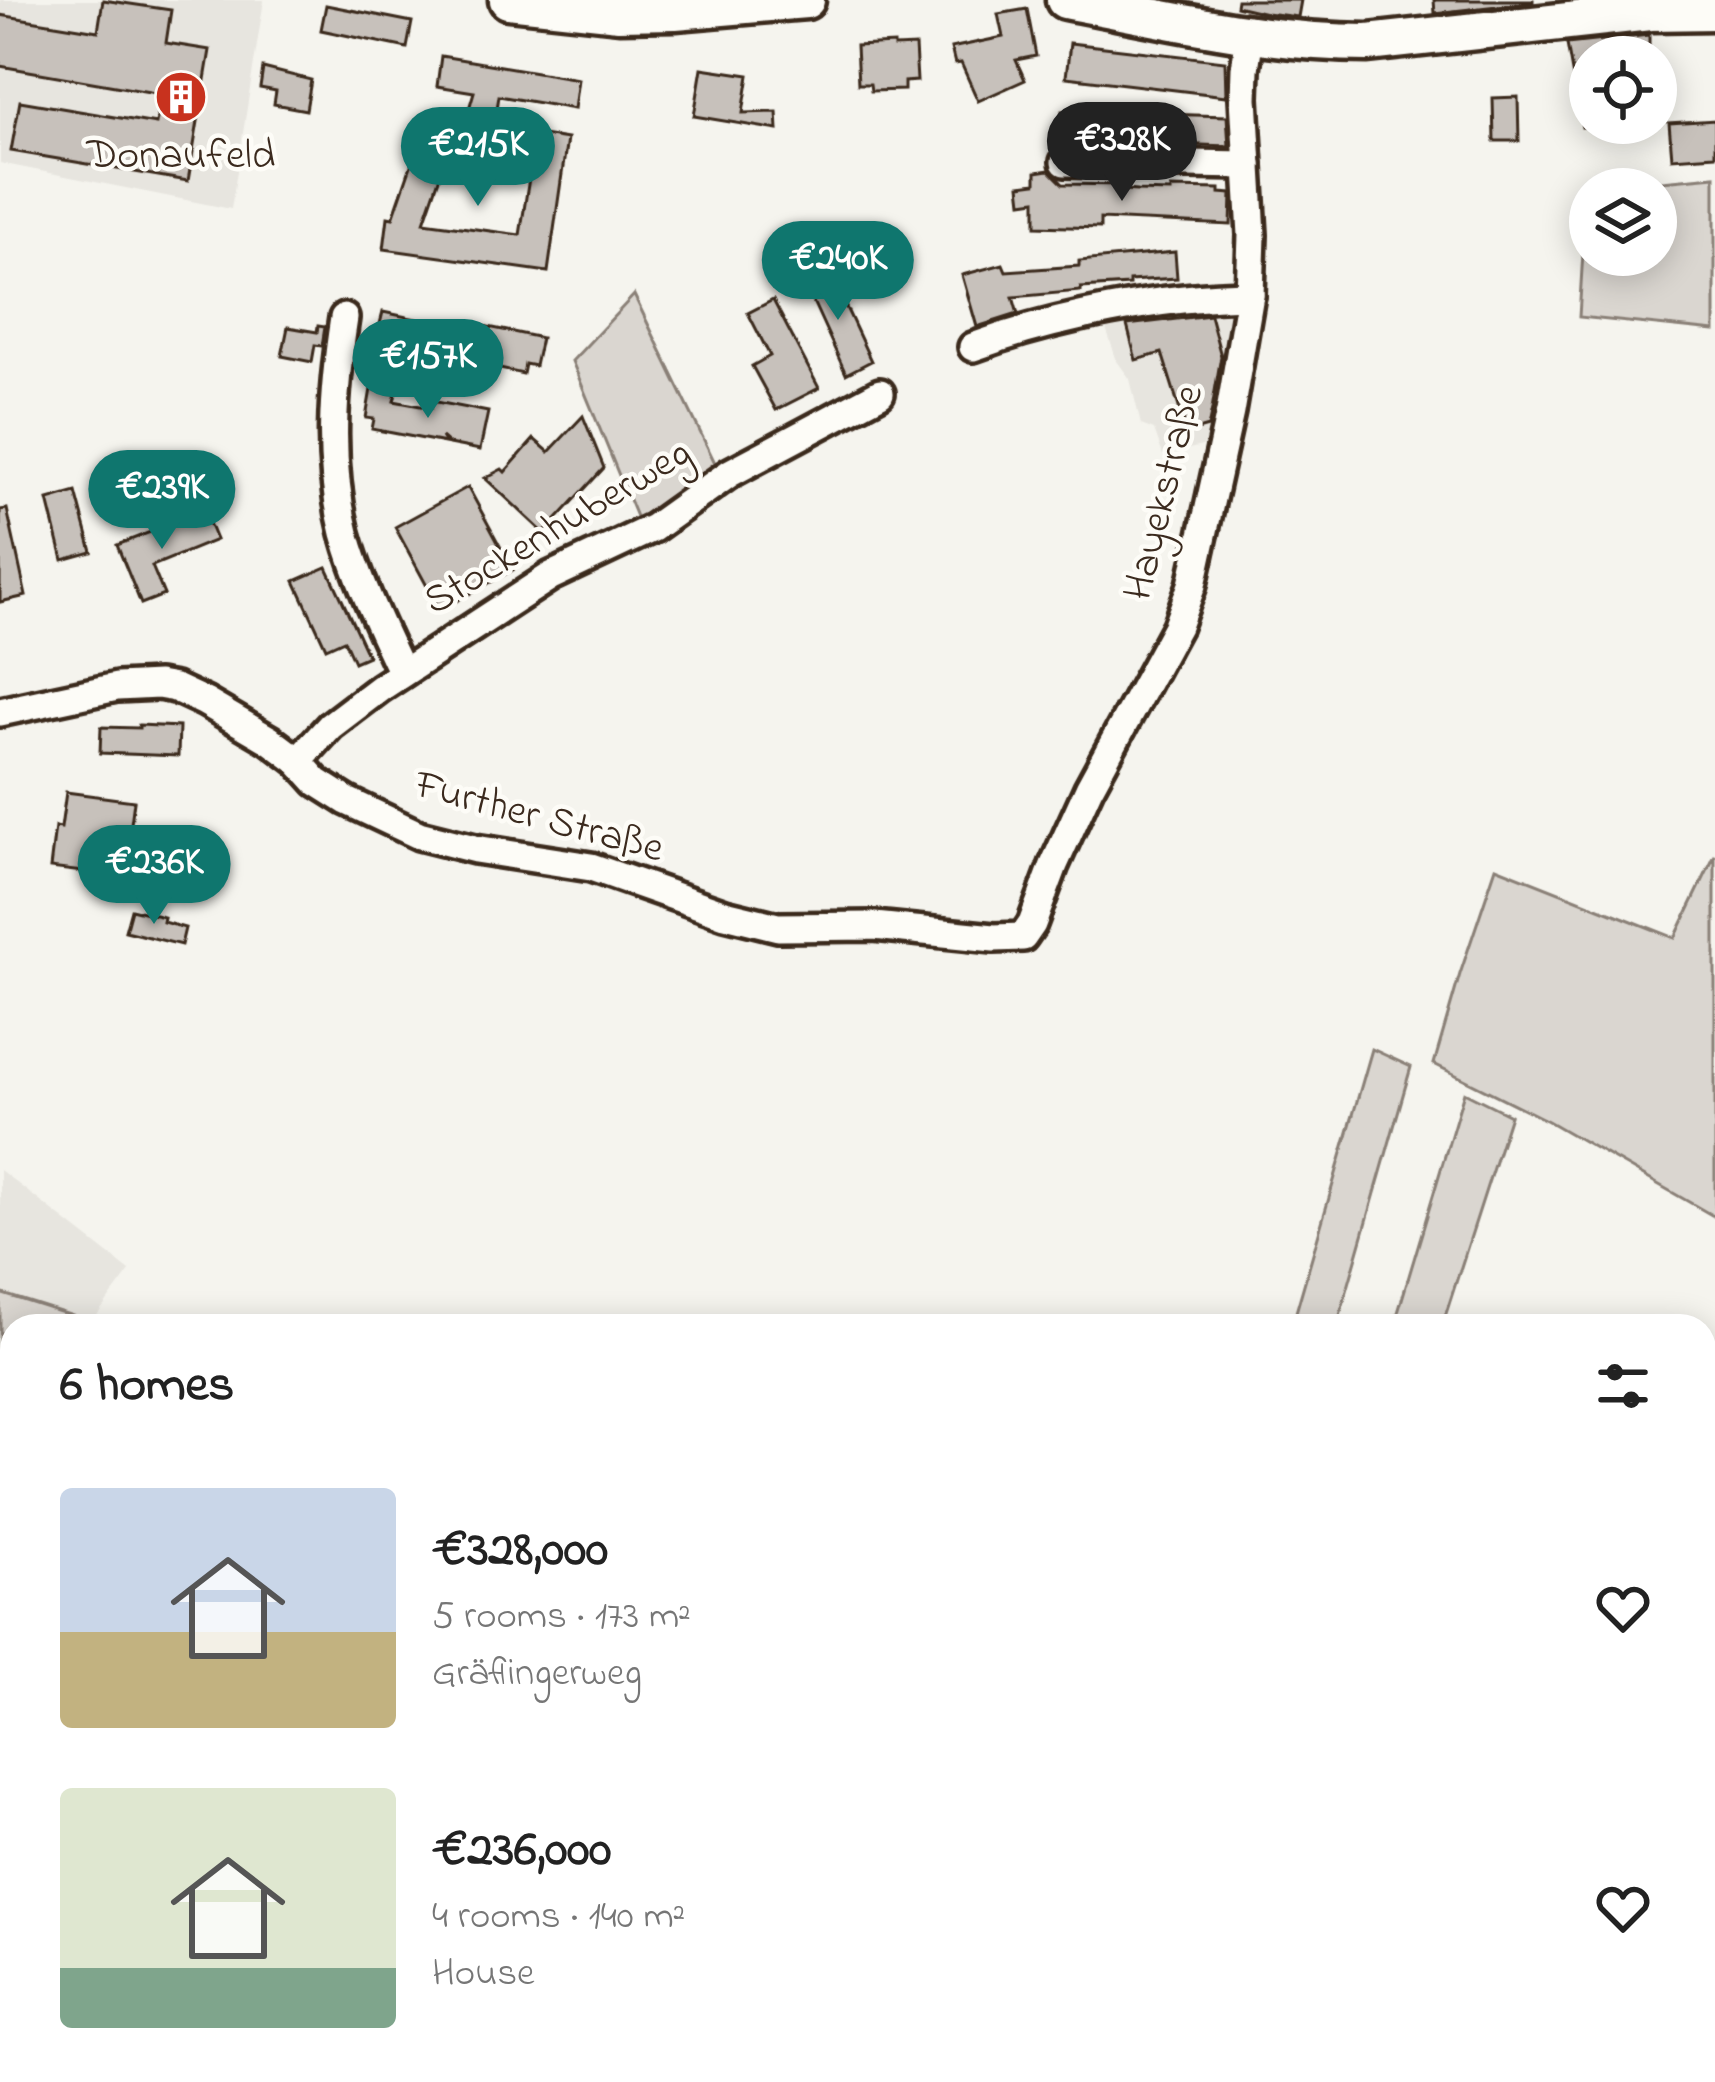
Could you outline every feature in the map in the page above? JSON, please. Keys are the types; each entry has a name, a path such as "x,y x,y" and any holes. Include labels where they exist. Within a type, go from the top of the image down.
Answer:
{"main road":[{"path":"508,0 675,11 806,0"},
{"path":"1065,0 1172,10 1250,34 1326,43 1368,43 1650,11 1715,11"}],"street":[{"name":"Hayekstraße","path":"1023,937 1089,788 1184,608 1215,484 1250,295 1252,235 1244,98 1250,34"},
{"path":"1065,162 1248,165"},
{"path":"973,347 1089,314 1250,295"},
{"path":"344,318 332,422 340,504 353,559 402,673"},
{"name":"Stockenhuberweg","path":"298,761 331,726 402,673 550,576 653,528 730,473 880,393"},
{"name":"Further Straße","path":"0,712 116,687 175,688 270,740 317,782 347,801 419,835 591,867 778,927 894,927 1023,937"}],"shaded area":[{"path":"0,0 264,0 231,209 0,163"},
{"path":"1715,176 1715,331 1579,317 1582,276 1677,276 1677,180"},
{"path":"634,295 718,469 639,524 572,361"},
{"path":"1228,303 1242,310 1219,442 1163,455 1154,430 1141,425 1130,379 1117,361 1104,323"},
{"path":"1715,855 1715,1217 1548,1121 1434,1064 1496,867 1675,938"},
{"path":"1372,1049 1411,1067 1340,1314 1295,1314"},
{"path":"1464,1092 1510,1115 1446,1314 1398,1314"},
{"path":"0,1170 130,1271 98,1314 67,1314 0,1293"},
{"path":"0,1293 67,1314 0,1314"}],"building":[{"name":"Donaufeld","path":"103,0 171,10 166,43 210,50 188,181 11,151 20,101 156,124 161,94 0,66 0,15 98,31"},
{"path":"1237,0 1301,0 1298,17 1236,6"},
{"path":"1434,0 1533,0 1533,2 1435,13"},
{"path":"326,5 412,22 407,48 321,30"},
{"path":"1027,9 1036,56 1016,60 1025,80 978,101 961,63 955,64 951,48 1003,37 998,14"},
{"path":"1070,43 1225,61 1226,96 1066,77"},
{"path":"856,46 915,46 917,81 904,82 904,90 871,91 870,84 858,84"},
{"path":"441,56 578,79 574,109 499,96 493,134 463,129 474,92 437,86"},
{"path":"263,68 311,80 306,110 274,104 276,91 260,88"},
{"path":"702,68 749,75 743,113 777,112 778,130 694,116"},
{"path":"1518,97 1519,141 1494,141 1493,98"},
{"path":"1062,111 1227,116 1229,146 1059,140"},
{"path":"428,116 457,126 424,222 520,235 536,134 567,139 548,272 384,249 388,217 393,218"},
{"path":"1715,120 1715,155 1672,158 1677,122"},
{"path":"1049,170 1063,184 1125,185 1125,190 1137,191 1220,189 1220,193 1232,194 1231,225 1100,219 1100,228 1036,226 1036,200 1022,202 1020,185 1036,183 1036,172"},
{"path":"1175,252 1177,278 1013,297 1018,314 977,327 962,275 1003,264 1006,271 1079,266 1079,261"},
{"path":"830,273 871,361 846,374 805,284"},
{"path":"773,300 819,388 776,410 752,366 770,356 748,313"},
{"path":"383,312 483,333 484,326 541,338 535,366 525,364 523,374 384,344 386,334 378,332"},
{"path":"1210,315 1221,356 1212,409 1208,427 1187,433 1162,353 1136,360 1127,325"},
{"path":"318,326 325,327 322,346 315,345 312,362 282,356 288,327 317,332"},
{"path":"371,389 396,394 394,401 431,408 432,401 488,412 480,450 449,444 441,437 445,443 372,429 374,419 366,418"},
{"path":"583,416 604,468 544,533 485,478 502,469 505,472 534,439 549,452"},
{"path":"468,487 513,570 440,610 395,527"},
{"path":"76,492 92,552 63,560 48,500"},
{"path":"7,509 26,596 0,602 0,510"},
{"path":"204,511 216,540 152,566 164,595 141,604 117,545"},
{"path":"327,567 368,656 354,662 344,640 326,648 295,581"},
{"path":"101,727 179,727 178,756 100,753"},
{"path":"66,792 134,801 124,877 50,868"},
{"path":"131,909 185,928 181,945 125,931"}],"place":[{"name":"Donaufeld","path":"181,97"}]}
